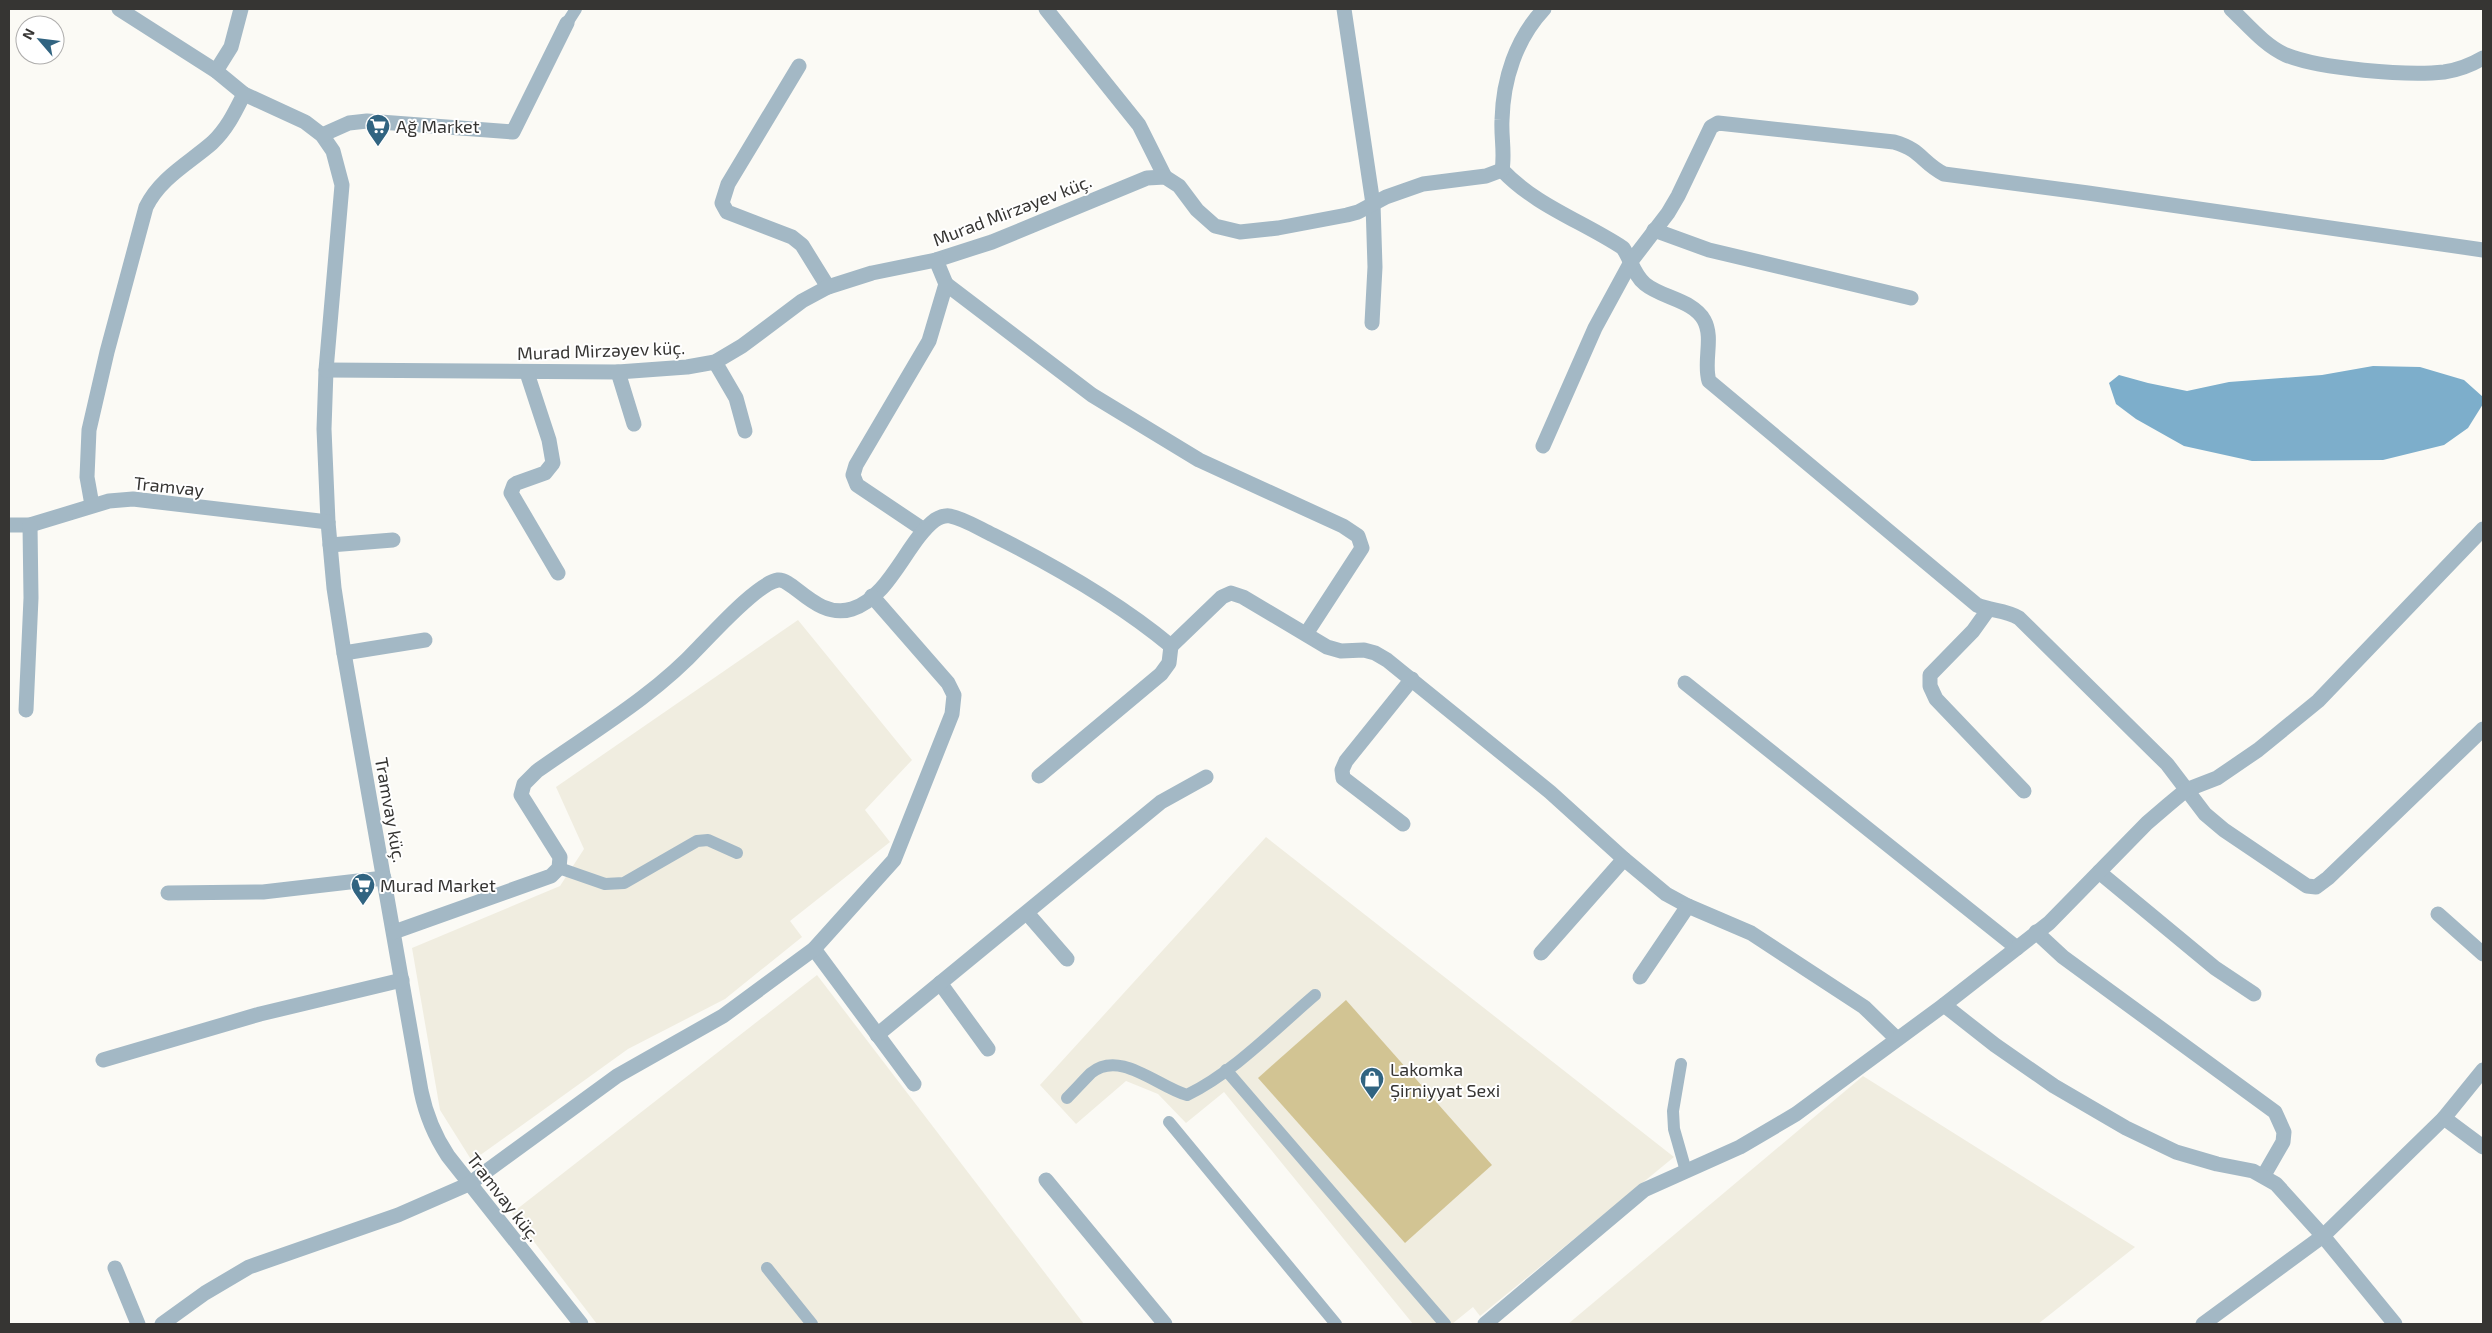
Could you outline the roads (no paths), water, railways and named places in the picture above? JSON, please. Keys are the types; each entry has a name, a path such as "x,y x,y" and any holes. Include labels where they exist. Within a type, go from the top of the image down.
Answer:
{"street":[{"path":"120,9 216,71 244,94 305,122 322,135 350,123 367,121 513,132 567,23"},
{"path":"216,71 231,46 241,9"},
{"path":"1046,9 1138,126 1165,177 1179,186 1197,210 1215,226 1240,232 1278,228 1347,215 1386,197 1423,184 1486,176 1502,170"},
{"path":"1344,9 1373,204 1375,267 1372,323"},
{"path":"1502,170 1505,155 1502,120 1507,74 1523,38 1544,9"},
{"path":"2230,9 2264,40 2285,54 2310,62 2376,71 2444,72 2469,66 2483,58"},
{"path":"799,66 728,184 722,203 727,212 792,237 802,245 828,287"},
{"path":"92,505 87,477 89,430 107,352 146,207 153,193 161,184 214,142 229,124 244,94"},
{"path":"1543,446 1595,328 1632,260 1678,196 1711,127 1718,123 1894,142 1911,147 1923,157 1930,167 1944,174 2483,250"},
{"name":"Tramvay küç.","path":"322,135 333,151 342,185 326,370 324,429 330,545 344,653 425,1111 435,1136 469,1184 581,1324"},
{"path":"1502,170 1524,192 1623,248 1632,260 1637,276 1646,285 1698,311 1705,321 1708,334 1705,370 1709,381 1894,538 1977,605 1988,610 2001,611 2019,618 2155,751 2205,814 2224,830 2307,886 2316,887 2483,729"},
{"name":"Murad Mirzəyev küç.","path":"326,370 527,373 618,372 687,367 714,362 742,346 802,301 828,287 872,273 936,260 992,242 1147,178 1165,177"},
{"path":"1654,230 1709,250 1911,298"},
{"path":"936,260 946,284 1092,395 1199,460 1342,526 1358,536 1362,548 1306,634"},
{"path":"924,530 858,485 853,475 856,465 929,341 946,284"},
{"path":"714,362 736,398 745,431"},
{"path":"618,372 634,424"},
{"path":"527,373 549,440 552,463 545,473 517,482 511,493 558,573"},
{"name":"Tramvay","path":"9,525 30,525 59,518 92,505 109,501 133,500 328,522"},
{"path":"394,932 550,876 559,868 560,857 521,795 524,784 537,772 663,682 724,621 768,583 779,580 787,581 803,596 816,604 836,610 852,609 872,596 896,572 924,530 942,517 958,518 1055,568 1106,600 1171,646"},
{"path":"26,710 31,598 30,525"},
{"path":"1485,1324 1644,1190 1740,1147 1796,1114 1896,1038 1944,1005 2017,948 2099,872 2147,823 2186,790 2217,778 2258,750 2318,701 2483,530"},
{"path":"330,545 393,540"},
{"path":"1039,776 1161,674 1169,663 1171,646 1222,597 1231,593 1243,597 1326,647 1341,651 1364,650 1375,653 1412,679 1550,792 1666,894 1688,906 1750,933 1864,1007 1896,1038"},
{"path":"162,1324 206,1293 249,1267 398,1215 469,1184 616,1076 723,1016 814,949 894,860 952,714 954,695 948,683 872,596"},
{"path":"1988,610 1973,631 1930,675 1930,686 1936,699 2024,791"},
{"path":"344,653 425,640"},
{"path":"1403,824 1343,778 1342,770 1346,761 1412,679"},
{"path":"1685,683 2017,948"},
{"path":"877,1035 1161,802 1206,777"},
{"path":"1541,953 1624,859"},
{"path":"2099,872 2215,968 2254,994"},
{"path":"168,893 263,892 384,878"},
{"path":"1640,977 1688,906"},
{"path":"1027,913 1067,959"},
{"path":"2438,914 2483,954"},
{"path":"2036,932 2063,957 2275,1112 2284,1132 2282,1142 2264,1175"},
{"path":"814,949 914,1084"},
{"path":"103,1060 260,1014 402,980"},
{"path":"940,983 988,1049"},
{"path":"1944,1005 1995,1045 2047,1081 2126,1128 2176,1152 2264,1175 2285,1192 2395,1324"},
{"path":"2203,1324 2323,1236 2444,1118 2483,1070"},
{"path":"2444,1118 2483,1147"},
{"path":"1046,1180 1165,1324"},
{"path":"115,1268 138,1324"}],"lane":[{"path":"567,23 576,9"},
{"path":"559,868 605,884 624,883 697,842 708,840 737,853"},
{"path":"1067,1098 1092,1072 1107,1064 1125,1065 1170,1090 1186,1095 1205,1086 1226,1070 1315,995"},
{"path":"1681,1064 1673,1111 1674,1129 1686,1171"},
{"path":"1226,1070 1445,1324"},
{"path":"1169,1122 1336,1324"},
{"path":"767,1268 812,1324"}],"water":[{"path":"2373,366 2420,367 2464,380 2483,397 2483,404 2468,428 2444,445 2383,460 2252,461 2184,446 2136,419 2116,404 2109,383 2119,375 2187,391 2229,382 2322,375"}],"place":[{"name":"Ağ Market","path":"378,147"},
{"name":"Murad Market","path":"363,906"},
{"name":"Lakomka Şirniyyat Sexi","path":"1372,1100"}]}
